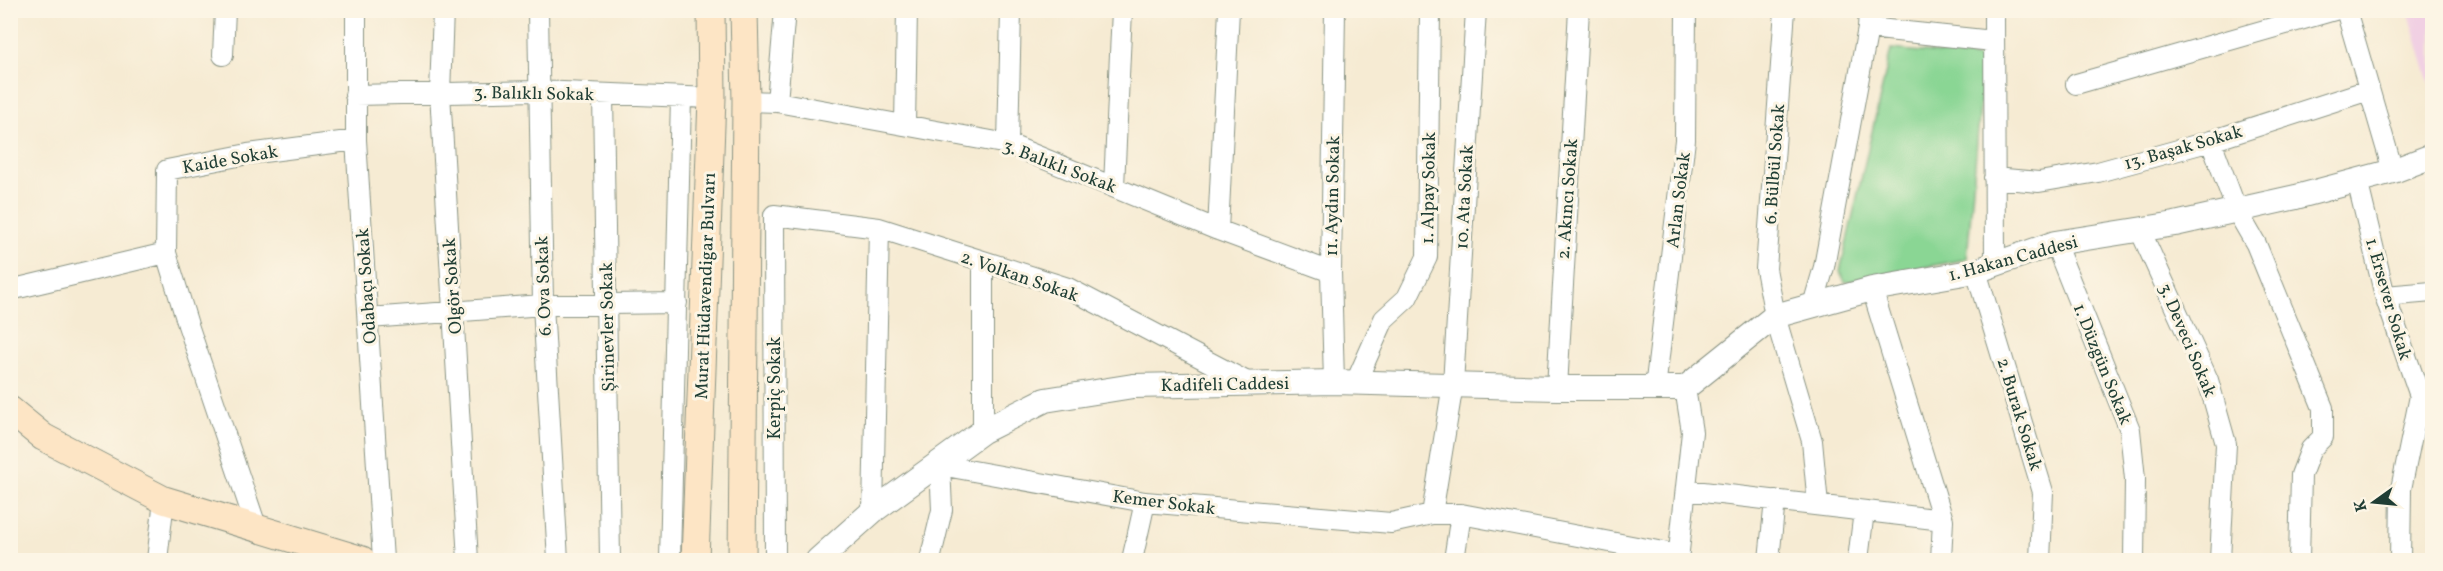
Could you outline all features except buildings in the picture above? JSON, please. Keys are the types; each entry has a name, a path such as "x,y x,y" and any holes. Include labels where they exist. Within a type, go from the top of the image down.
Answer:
{"main road":[{"name":"Murat Hüdavendigar Bulvarı","path":"695,561 712,98 711,10"},
{"name":"Murat Hüdavendigar Bulvarı","path":"742,561 746,101 744,10"},
{"path":"10,410 43,437 164,500 362,561"}],"street":[{"path":"223,55 225,10"},
{"name":"Odabaçı Sokak","path":"356,10 356,140 383,561"},
{"name":"Olgör Sokak","path":"443,10 440,93 468,561"},
{"name":"6. Ova Sokak","path":"538,10 543,305 558,561"},
{"path":"777,102 785,10"},
{"path":"905,124 907,10"},
{"path":"1008,144 1011,10"},
{"path":"1114,186 1122,10"},
{"path":"1218,230 1229,10"},
{"name":"11. Aydın Sokak","path":"1335,10 1331,272 1345,382"},
{"name":"1. Alpay Sokak","path":"1345,382 1384,320 1407,298 1427,257 1430,10"},
{"name":"10. Ata Sokak","path":"1432,514 1453,384 1476,10"},
{"name":"2. Akıncı Sokak","path":"1557,388 1579,10"},
{"name":"Arlan Sokak","path":"1655,388 1685,140 1686,10"},
{"name":"6. Bülbül Sokak","path":"1785,10 1766,269 1775,316 1812,441 1818,505"},
{"name":"2. Burak Sokak","path":"1994,10 1994,178 1986,267 2043,492 2040,561"},
{"path":"2076,84 2335,10"},
{"path":"2346,10 2393,171"},
{"path":"1813,304 1824,267 1868,19 1993,41"},
{"name":"13. Başak Sokak","path":"1994,178 2039,182 2098,172 2211,141 2369,90"},
{"name":"3. Balıklı Sokak","path":"355,95 538,91 712,98"},
{"name":"Şirinevler Sokak","path":"603,94 610,561"},
{"path":"670,561 681,97"},
{"name":"3. Balıklı Sokak","path":"746,101 777,102 1008,144 1218,230 1331,272"},
{"name":"Kaide Sokak","path":"166,253 167,170 248,154 356,140"},
{"path":"2211,141 2237,211 2256,244 2323,408 2324,436 2311,449 2301,475 2299,561"},
{"name":"1. Hakan Caddesi","path":"1685,388 1775,316 1813,304 1986,267 2055,243 2140,230 2237,211 2393,171 2433,156"},
{"name":"1. Ersever Sokak","path":"2357,180 2385,296 2426,395 2401,489 2400,561"},
{"name":"2. Volkan Sokak","path":"774,215 879,228 1068,288 1251,384"},
{"name":"Kerpiç Sokak","path":"774,215 775,561"},
{"path":"873,511 879,228"},
{"name":"3. Deveci Sokak","path":"2140,230 2208,380 2226,444 2220,561"},
{"name":"1. Düzgün Sokak","path":"2055,243 2130,430 2135,479 2134,561"},
{"path":"10,290 166,253 257,530"},
{"path":"982,262 983,431"},
{"path":"1872,290 1943,520 1941,561"},
{"path":"2385,296 2433,292"},
{"path":"369,318 543,305 607,302 677,303"},
{"name":"Kadifeli Caddesi","path":"818,561 873,511 940,465 983,431 1045,400 1133,386 1345,382 1557,388 1685,388"},
{"path":"1678,558 1692,432 1685,388"},
{"path":"930,561 942,510 940,465"},
{"name":"Kemer Sokak","path":"940,465 1145,502 1391,523 1432,514 1461,514 1678,558"},
{"path":"1686,490 1943,520"},
{"path":"157,561 164,500"},
{"path":"1769,561 1775,500"},
{"path":"1132,561 1145,502"},
{"path":"1858,561 1864,511"},
{"path":"1454,561 1461,514"}],"shaded area":[{"path":"2408,11 2432,11 2432,91"}],"green space":[{"path":"1891,49 1984,58 1967,259 1845,282 1840,271"}]}
